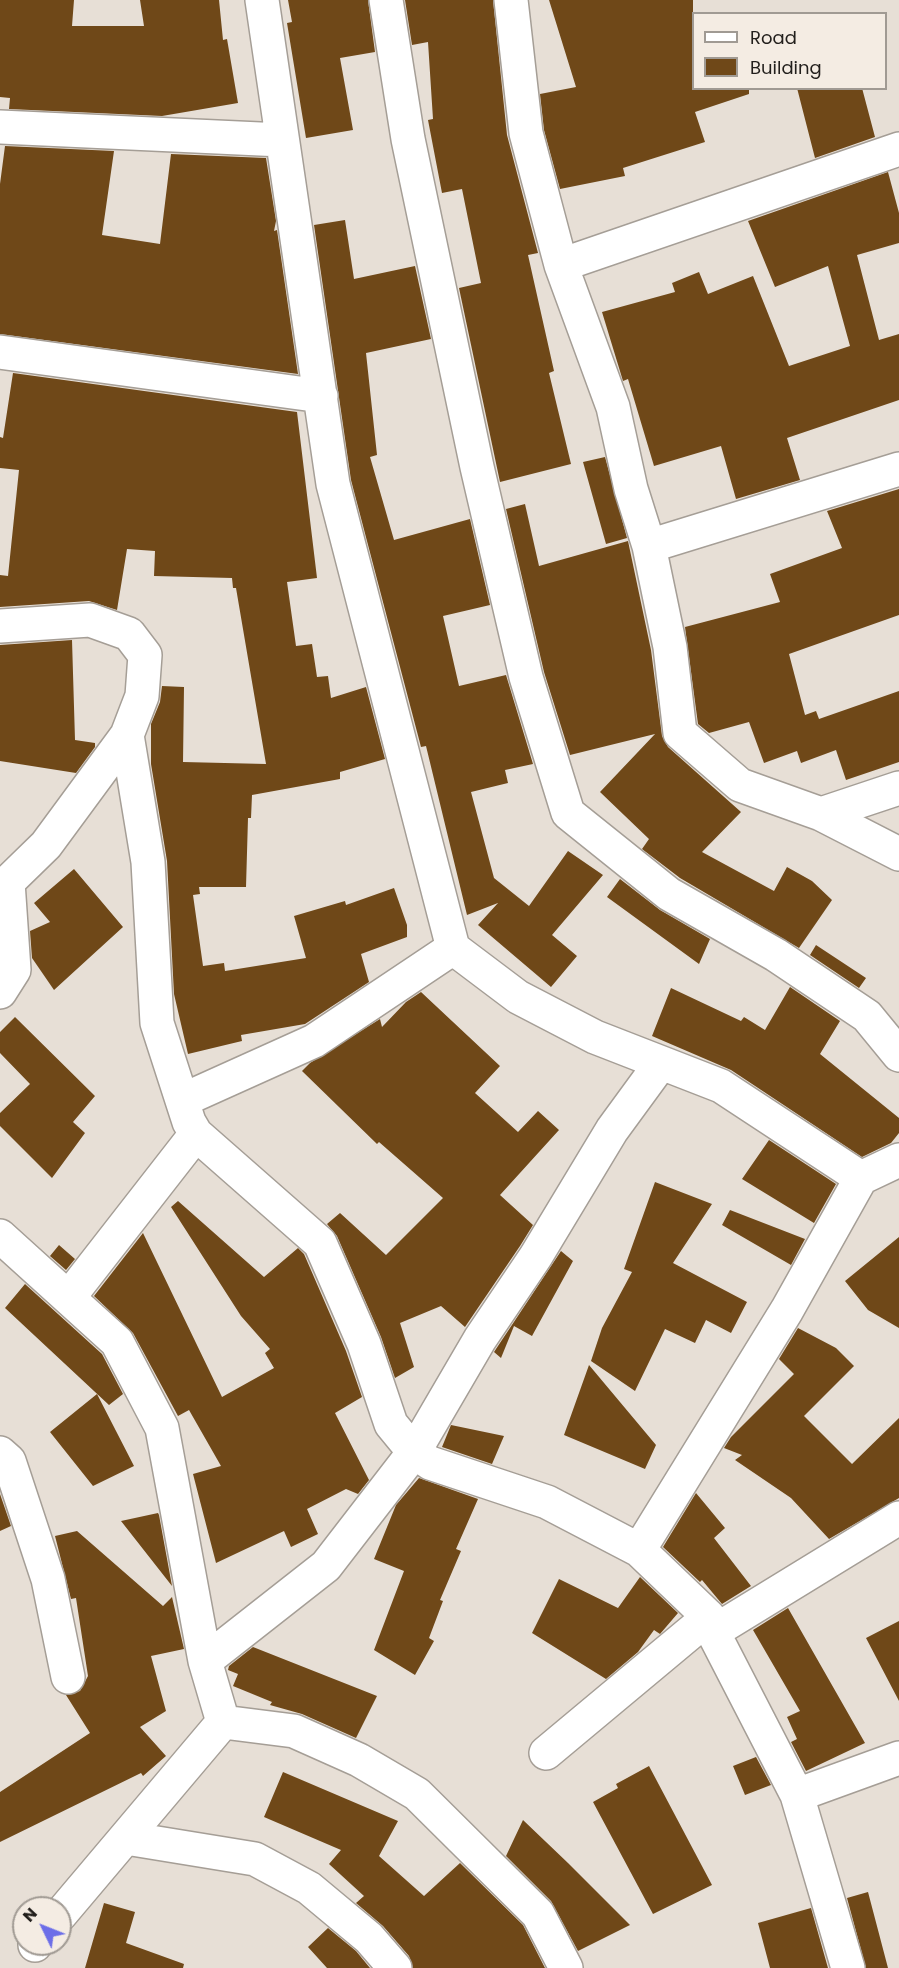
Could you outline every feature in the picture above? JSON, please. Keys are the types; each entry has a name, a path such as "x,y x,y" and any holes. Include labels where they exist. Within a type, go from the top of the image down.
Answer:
{"street":[{"path":"262,0 333,484 453,948 518,997 595,1036 721,1086 861,1178"},
{"path":"386,0 408,139 477,467 526,677 568,813 669,894 776,955 867,1016 899,1055"},
{"path":"511,0 526,133 561,265 613,407 631,489 649,546 670,647 680,733 740,785 821,814 899,854"},
{"path":"0,127 282,140"},
{"path":"561,265 899,149"},
{"path":"0,352 321,396"},
{"path":"649,546 899,469"},
{"path":"0,626 90,620 129,634 145,655 142,696 127,735 46,845 4,884 14,970 0,992"},
{"path":"127,735 147,862 157,1023 189,1122 196,1134 320,1243 364,1344 391,1424 414,1452 430,1463 547,1502 639,1550 711,1625 797,1795 848,1968"},
{"path":"821,814 899,788"},
{"path":"183,1100 314,1041 453,948"},
{"path":"204,1661 326,1566 414,1452 480,1339 536,1256 612,1130 662,1063"},
{"path":"69,1298 196,1134"},
{"path":"639,1550 787,1310 861,1178 899,1161"},
{"path":"0,1236 117,1342 162,1428 204,1661 223,1722"},
{"path":"0,1453 9,1461 48,1579 68,1677"},
{"path":"546,1753 711,1625 899,1518"},
{"path":"72,1902 223,1722"},
{"path":"223,1722 294,1731 359,1760 417,1794 538,1914 566,1968"},
{"path":"797,1795 899,1758"},
{"path":"126,1838 255,1859 309,1888 369,1938 395,1968"}],"building":[{"path":"0,0 74,0 72,26 144,26 140,0 219,0 223,40 227,39 238,103 162,116 9,109 10,98 0,97"},
{"path":"288,0 368,0 375,52 340,58 353,130 306,138 287,23 292,22"},
{"path":"405,0 493,0 507,135 538,253 528,255 554,371 549,373 571,464 500,482 459,288 481,283 462,189 442,193 428,120 433,119 428,42 412,45"},
{"path":"549,0 693,0 692,90 749,90 749,94 695,112 705,142 623,168 625,176 560,189 544,130 540,94 576,87"},
{"path":"798,90 863,90 875,137 815,158"},
{"path":"5,146 114,151 102,235 160,244 171,154 266,158 276,221 274,231 277,230 298,374 0,334 0,184"},
{"path":"888,172 899,213 899,243 857,255 879,340 899,334 899,400 787,438 800,480 736,499 721,446 654,466 628,379 623,381 602,312 675,292 672,283 699,272 708,294 753,276 789,366 850,346 828,266 775,287 748,221"},
{"path":"345,220 354,279 415,266 431,339 366,353 377,455 370,457 394,540 470,519 490,605 443,616 459,686 506,675 533,764 505,770 508,783 471,792 494,878 529,906 568,851 603,875 552,935 577,956 551,987 478,925 498,903 467,915 426,746 421,747 351,480 314,225"},
{"path":"13,373 297,412 317,578 287,582 296,646 312,644 317,677 328,676 331,698 366,687 385,759 340,772 340,779 252,795 251,818 248,818 246,887 199,887 200,894 193,895 203,966 224,963 225,971 306,958 294,916 345,901 346,905 394,888 407,925 407,937 361,954 369,982 305,1024 241,1035 242,1041 188,1054 174,994 167,861 151,764 151,724 160,702 162,686 184,687 183,762 266,764 236,588 233,588 232,578 154,576 155,551 127,549 117,610 89,601 0,607 0,575 8,576 19,470 0,468 0,437 3,438"},
{"path":"605,457 627,538 606,544 583,462"},
{"path":"899,489 899,615 789,654 805,715 816,711 819,719 899,691 899,762 846,780 836,750 801,763 797,751 764,763 749,722 709,733 698,724 685,627 780,602 770,574 842,548 827,511"},
{"path":"525,504 539,566 628,541 651,650 662,736 668,747 741,812 702,852 774,891 787,867 812,881 832,900 799,948 680,878 642,849 649,839 600,792 655,734 570,755 544,672 506,509"},
{"path":"72,640 75,740 95,743 95,747 76,773 0,761 0,645"},
{"path":"74,869 123,927 54,990 32,958 30,931 50,922 34,903"},
{"path":"620,879 660,910 710,939 699,964 607,897"},
{"path":"816,945 866,978 859,988 810,955"},
{"path":"790,987 840,1021 820,1054 899,1118 899,1133 891,1143 862,1157 731,1070 652,1036 671,988 741,1021 744,1017 765,1030"},
{"path":"421,992 500,1066 475,1093 518,1132 538,1111 559,1130 500,1195 533,1225 520,1246 465,1327 441,1306 400,1323 414,1367 395,1378 381,1337 337,1236 327,1224 340,1213 386,1255 443,1198 379,1142 377,1144 302,1071 310,1063 380,1019 382,1027 406,1002"},
{"path":"15,1017 95,1096 73,1122 85,1133 52,1178 0,1126 0,1113 30,1084 0,1053 0,1032"},
{"path":"769,1140 836,1184 814,1223 742,1179"},
{"path":"655,1182 712,1204 673,1263 747,1302 731,1333 706,1320 695,1343 665,1329 635,1391 591,1361 602,1328 632,1272 624,1269"},
{"path":"178,1201 264,1277 298,1248 304,1254 346,1351 362,1397 335,1413 369,1480 358,1494 346,1489 307,1509 318,1534 291,1547 284,1531 216,1563 193,1474 221,1466 189,1410 178,1416 133,1333 94,1296 143,1233 222,1397 274,1368 265,1353 270,1349 241,1316 171,1207"},
{"path":"730,1210 805,1239 791,1265 722,1225"},
{"path":"899,1237 899,1328 868,1310 845,1281"},
{"path":"59,1245 75,1259 66,1270 50,1256"},
{"path":"561,1251 573,1261 532,1336 514,1326 501,1358 494,1352"},
{"path":"25,1284 102,1354 123,1394 109,1405 5,1308"},
{"path":"798,1328 836,1348 854,1366 804,1416 852,1464 899,1418 899,1498 829,1539 791,1498 735,1460 742,1455 724,1448 731,1437 794,1374 779,1359"},
{"path":"589,1365 656,1445 645,1469 564,1435"},
{"path":"97,1394 134,1466 93,1486 50,1432"},
{"path":"451,1425 504,1436 492,1464 442,1447"},
{"path":"419,1478 478,1499 456,1549 461,1551 440,1600 443,1601 429,1638 434,1641 415,1675 374,1650 404,1571 374,1559 396,1505"},
{"path":"696,1493 725,1528 714,1538 751,1586 722,1604 702,1580 700,1582 663,1547"},
{"path":"0,1494 11,1526 0,1531"},
{"path":"158,1513 159,1515 172,1586 121,1521"},
{"path":"77,1531 163,1606 172,1597 184,1649 151,1656 166,1711 140,1727 166,1756 143,1776 141,1773 0,1842 0,1792 90,1733 66,1695 80,1691 88,1676 76,1598 71,1599 55,1536"},
{"path":"640,1577 678,1613 660,1634 654,1630 638,1652 606,1679 532,1633 559,1579 618,1608"},
{"path":"788,1608 865,1743 806,1771 791,1742 797,1739 787,1717 800,1711 753,1630"},
{"path":"899,1621 899,1701 866,1638"},
{"path":"253,1647 377,1696 356,1738 302,1714 270,1705 272,1702 233,1686 238,1674 228,1670 229,1666"},
{"path":"756,1757 771,1785 745,1795 733,1766"},
{"path":"649,1766 712,1885 653,1914 593,1802 618,1788 616,1784"},
{"path":"283,1772 398,1821 379,1856 424,1896 460,1863 523,1925 545,1968 413,1968 409,1956 383,1926 356,1903 364,1896 329,1864 341,1850 264,1817"},
{"path":"523,1820 630,1925 578,1951 551,1901 506,1856"},
{"path":"868,1892 888,1968 866,1968 847,1898"},
{"path":"104,1903 135,1912 126,1943 184,1964 183,1968 85,1968"},
{"path":"811,1908 828,1968 770,1968 758,1923"},
{"path":"328,1928 356,1951 370,1968 327,1968 308,1947"}]}
